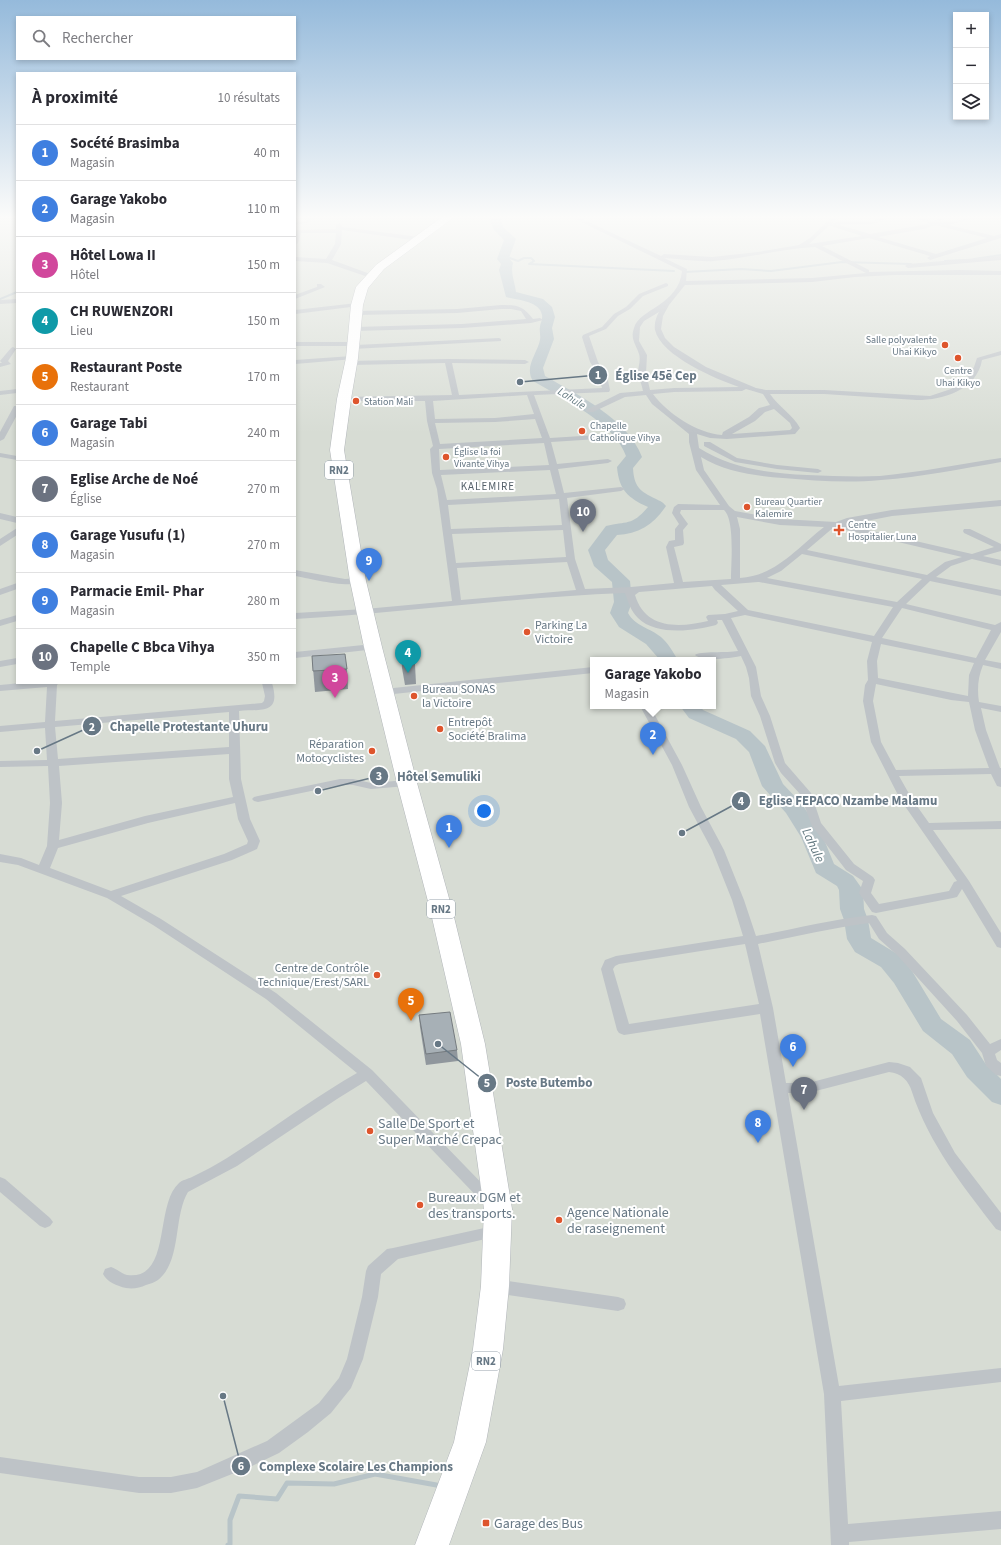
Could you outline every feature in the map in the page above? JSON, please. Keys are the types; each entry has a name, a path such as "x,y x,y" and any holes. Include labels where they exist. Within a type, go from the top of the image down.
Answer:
{"highway":[{"name":"RN2","path":"361,290 357,309 352,353 337,450 340,480 358,581 373,647 407,783 441,909 473,1044 498,1220 495,1286 488,1350 470,1442 432,1545"}],"street":[{"path":"296,297 314,290"},
{"path":"344,399 429,399 568,390 606,390 603,376 594,362 585,337 586,335 604,328 616,315 628,308 641,295 653,290"},
{"path":"677,290 666,304 660,316 658,329 660,335 669,345 696,365 732,383 765,392 826,392 930,398 941,397 963,385 975,373 979,365 979,359 1001,353"},
{"path":"0,302 16,302"},
{"path":"666,304 642,320 637,327 636,341 643,355 642,373 648,392 655,402 688,428 693,434 693,442 700,470 729,511 736,529 736,581"},
{"path":"296,312 357,309 457,311 511,307 523,310 531,321"},
{"path":"355,329 462,326 540,320"},
{"path":"296,362 352,353 499,340"},
{"path":"296,344 352,353 448,361 525,362"},
{"path":"0,351 15,349"},
{"path":"2,364 15,349"},
{"path":"448,361 456,398"},
{"path":"2,364 16,363"},
{"path":"590,410 623,394 674,390 752,389"},
{"path":"0,393 16,391"},
{"path":"688,428 710,436 725,437 792,432 796,428 793,422 775,406 765,392"},
{"path":"530,393 546,441 560,495 563,497 571,559 581,592"},
{"path":"429,399 431,421 437,447 434,449 436,473 441,489 457,602"},
{"path":"696,450 725,437 726,434 752,420 762,410 775,406"},
{"path":"431,421 495,420 538,416"},
{"path":"0,439 14,421"},
{"path":"437,447 598,437"},
{"path":"707,444 735,460 818,471 857,473 953,467"},
{"path":"696,450 717,462 757,472 784,476 851,479 866,479 911,474 1001,460"},
{"path":"0,455 16,458"},
{"path":"436,473 553,467 608,461"},
{"path":"442,503 577,495 622,489"},
{"path":"759,579 778,569 801,551 812,540 835,525 847,521 892,513 999,505"},
{"path":"679,585 670,547 672,543 680,543 679,529 684,524 676,513 678,507 729,511 780,522 835,525 968,557 1001,563"},
{"path":"0,516 16,520"},
{"path":"446,532 567,527"},
{"path":"968,530 1001,548"},
{"path":"0,544 16,532"},
{"path":"1001,548 948,564 928,578 899,605 877,640 872,661 873,680 870,685 868,701 876,742 906,799 965,884 1001,944"},
{"path":"801,551 1001,593"},
{"path":"452,566 571,559"},
{"path":"296,573 345,582 358,581"},
{"path":"296,616 365,612 457,602 581,592 632,590 759,579 899,605 1000,627 980,662 974,676 974,702 978,720 998,771 1001,784"},
{"path":"715,582 718,588 745,612"},
{"path":"0,592 16,586"},
{"path":"632,590 634,592 630,593 633,606 638,614 653,625 662,627 694,628 704,624 713,623 711,617 725,617 745,612 1001,666"},
{"path":"725,617 751,667 756,696 765,716 780,763 805,793 816,824 850,867 869,880 865,893 883,936 901,952 962,1018 988,1052 991,1062 1001,1071"},
{"path":"0,623 16,618"},
{"path":"296,655 373,647"},
{"path":"700,655 728,656 743,653"},
{"path":"0,664 16,661"},
{"path":"384,692 590,670"},
{"path":"873,680 1001,709"},
{"path":"0,688 42,684"},
{"path":"43,870 53,846 56,803 50,725 53,684"},
{"path":"0,729 234,710 268,705 271,698 267,684"},
{"path":"647,709 678,765 695,807 718,850 738,900 751,940 766,1008 832,1394 839,1540 1001,1520"},
{"path":"111,895 228,857 254,846 254,840 244,819 235,779 234,710"},
{"path":"0,764 52,763 234,750"},
{"path":"892,772 998,771"},
{"path":"258,799 340,782 353,782 371,786 407,783"},
{"path":"53,846 131,823 239,799"},
{"path":"925,827 1001,825"},
{"path":"0,858 21,862 111,895 157,922 271,996 366,1074 452,1163 498,1220 393,1254 374,1271 370,1298 355,1359 344,1383 325,1408 273,1447 197,1480 171,1486 139,1485 0,1465"},
{"path":"766,1008 624,1030 607,969 610,963 616,960 751,940 844,922 953,894 958,885 965,884"},
{"path":"988,1052 1001,1044"},
{"path":"779,1088 808,1088 889,1067 898,1068 905,1071 916,1082 926,1113 950,1157 1001,1225"},
{"path":"111,1274 120,1281 132,1282 145,1280 156,1273 164,1261 176,1200 184,1188 233,1162 339,1089 366,1074"},
{"path":"0,1183 45,1222"},
{"path":"495,1286 618,1304"},
{"path":"832,1394 1001,1375"}],"shaded area":[{"path":"0,290 16,290 16,684 296,684 296,290 1001,290 1001,1545 0,1545"}],"building":[{"path":"401,648 411,648 415,664 404,665"},
{"path":"345,654 347,669 313,671 312,656"},
{"path":"450,1012 457,1050 426,1054 419,1015"}],"waterway":[{"name":"Lahule","path":"510,290 510,294 539,302 546,307 549,317 546,328 547,339 536,368 538,378 578,402 609,424 621,435 630,446 634,457 625,467 627,483 639,496 658,506 648,518 638,525 627,529 612,530 596,550 600,562 621,581 623,602 619,613 625,623 653,640 667,657"},
{"path":"0,299 16,292"},
{"name":"Lahule","path":"692,709 696,714 743,735 758,750 773,786 794,809 812,837 824,868 845,881 851,890 852,909 856,920 859,939 864,946 890,961 903,977 932,1025 961,1047 976,1070 1001,1095"},
{"path":"228,1545 230,1544 230,1520 239,1496 277,1499 287,1483 334,1484 375,1474 442,1486"}],"place":[{"name":"Salle polyvalente Uhai Kikyo","path":"945,345"},
{"name":"Centre Uhai Kikyo","path":"958,358"},
{"name":"Église 45ē Cep","path":"520,382"},
{"name":"Station Mali","path":"356,401"},
{"name":"Chapelle Catholique Vihya","path":"582,431"},
{"name":"Église la foi Vivante Vihya","path":"446,457"},
{"name":"Bureau Quartier Kalemire","path":"747,507"},
{"name":"Centre Hospitalier Luna","path":"839,530"},
{"name":"Chapelle C Bbca Vihya","path":"583,532"},
{"name":"Parmacie Emil- Phar","path":"369,581"},
{"name":"Parking La Victoire","path":"527,632"},
{"name":"CH RUWENZORI","path":"408,673"},
{"name":"Bureau SONAS la Victoire","path":"414,696"},
{"name":"Hôtel Lowa II","path":"335,698"},
{"name":"Entrepôt Société Bralima","path":"440,729"},
{"name":"Chapelle Protestante Uhuru","path":"37,751"},
{"name":"Réparation Motocyclistes","path":"372,751"},
{"name":"Garage Yakobo","path":"653,755"},
{"name":"Hôtel Semuliki","path":"318,791"},
{"name":"Eglise FEPACO Nzambe Malamu","path":"682,833"},
{"name":"Socété Brasimba","path":"449,848"},
{"name":"Centre de Contrôle Technique/Erest/SARL","path":"377,975"},
{"name":"Restaurant Poste","path":"411,1021"},
{"name":"Poste Butembo","path":"438,1044"},
{"name":"Garage Tabi","path":"793,1067"},
{"name":"Eglise Arche de Noé","path":"804,1110"},
{"name":"Salle De Sport et Super Marché Crepac","path":"370,1131"},
{"name":"Garage Yusufu (1)","path":"758,1143"},
{"name":"Bureaux DGM et des transports.","path":"420,1205"},
{"name":"Agence Nationale de raseignement","path":"559,1220"},
{"name":"Complexe Scolaire Les Champions","path":"223,1396"},
{"name":"Garage des Bus","path":"486,1523"}],"district":[{"name":"KALEMIRE","path":"488,486"}]}
